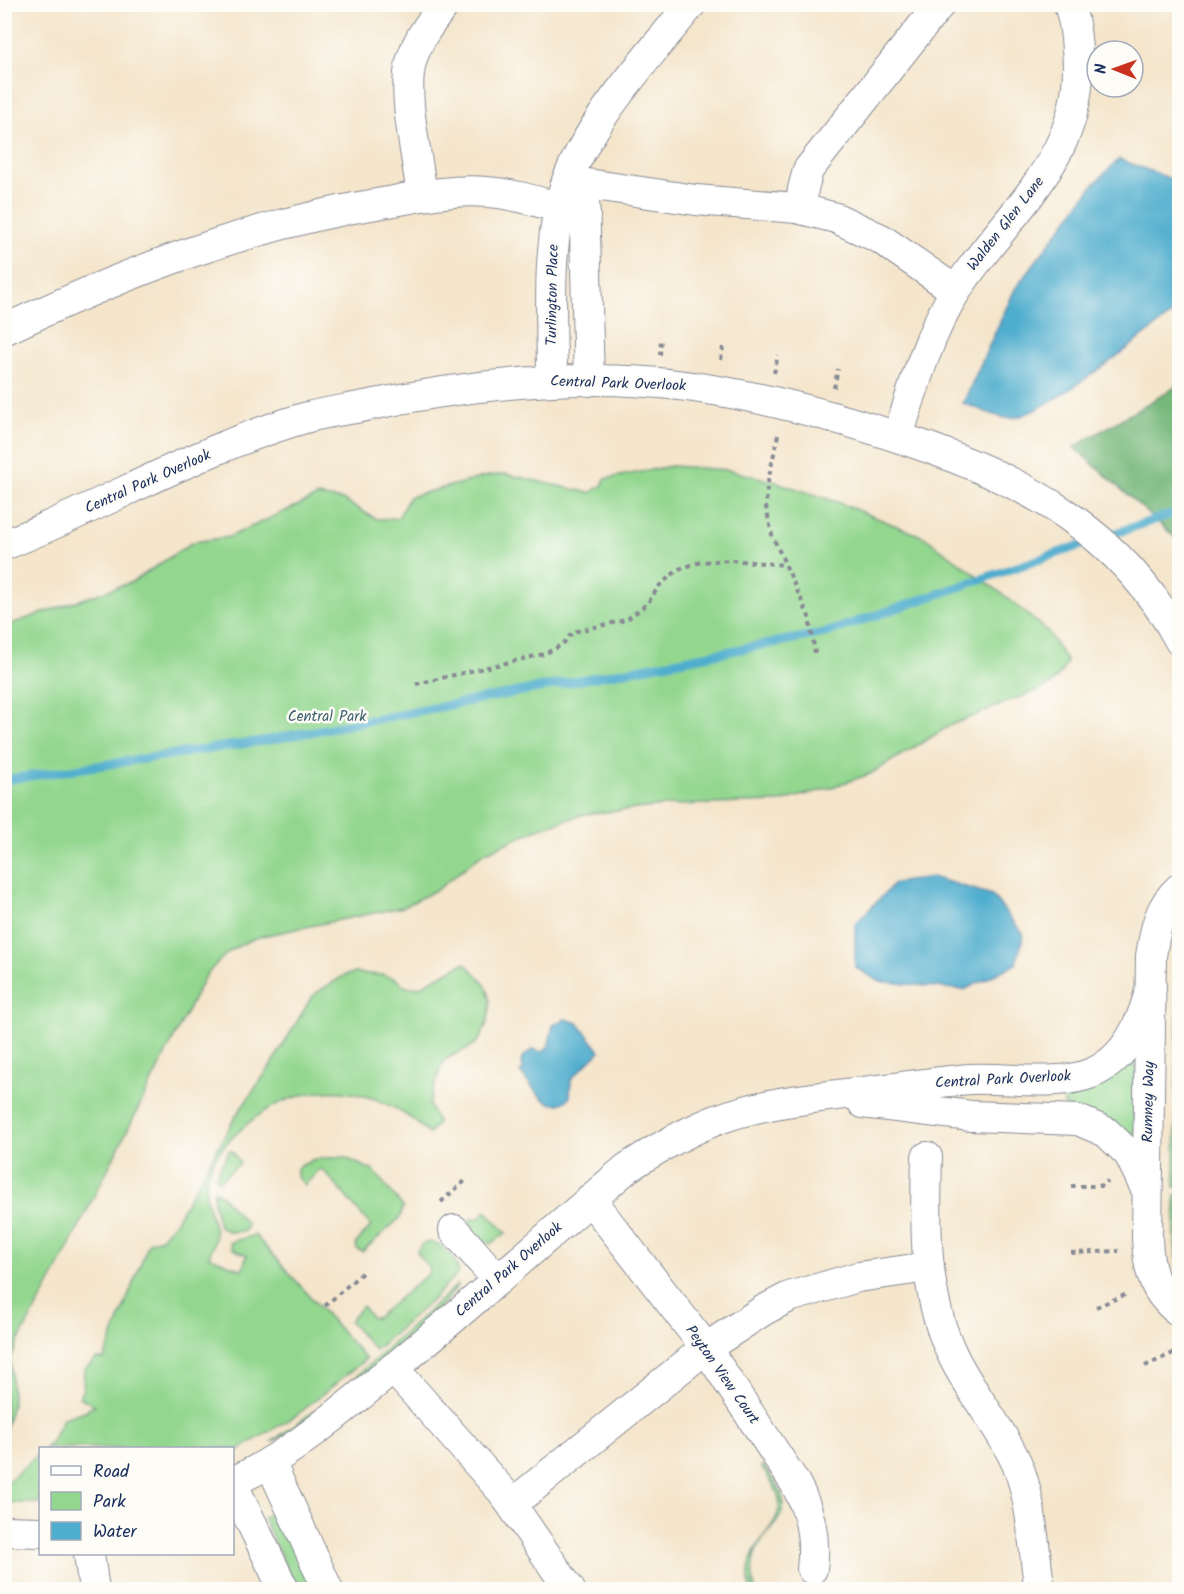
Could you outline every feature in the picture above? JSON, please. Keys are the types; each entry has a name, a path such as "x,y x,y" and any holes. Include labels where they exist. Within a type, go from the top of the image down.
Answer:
{"street":[{"path":"422,196 409,72 417,46 429,24 445,4"},
{"path":"589,381 574,197 588,142 623,88 691,4"},
{"path":"801,209 802,189 808,170 940,4"},
{"name":"Walden Glen Lane","path":"898,437 929,347 956,291 1045,175 1064,142 1076,105 1079,77 1076,34 1069,4"},
{"path":"4,330 95,288 234,237 342,209 422,196 485,191 510,195 696,200 801,209 855,225 881,239 956,291"},
{"name":"Turlington Place","path":"552,381 553,255 574,197"},
{"name":"Central Park Overlook","path":"4,545 244,439 311,417 413,396 496,384 589,381 686,386 826,415 898,437 994,472 1098,537 1132,573 1179,641"},
{"name":"Rumney Way","path":"1179,888 1167,899 1154,933 1147,1191 1148,1265 1158,1292 1179,1312"},
{"name":"Central Park Overlook","path":"234,1482 270,1462 332,1418 498,1280 627,1168 689,1133 719,1119 806,1099 954,1081 1078,1077 1101,1069 1115,1058 1137,1029 1151,987"},
{"path":"1009,1079 1009,1117"},
{"name":"Central Park Overlook","path":"806,1099 970,1116 1064,1118 1092,1124 1129,1154 1147,1191"},
{"path":"927,1157 929,1267 942,1325 954,1360 1011,1453 1021,1476 1040,1590"},
{"name":"Peyton View Court","path":"590,1199 706,1348 806,1503 813,1536 812,1569"},
{"path":"454,1230 498,1280"},
{"path":"512,1504 706,1348 764,1310 789,1297 858,1277 929,1267"},
{"path":"393,1368 512,1504 570,1590"},
{"path":"270,1462 328,1590"},
{"path":"234,1487 284,1590"},
{"path":"4,1531 39,1532"},
{"path":"89,1555 94,1590"}],"path":[{"path":"659,362 661,338"},
{"path":"720,367 723,347"},
{"path":"773,376 777,355"},
{"path":"833,392 838,369"},
{"path":"780,425 767,486 766,507 772,536 809,617 815,653"},
{"path":"416,684 544,654 562,645 573,632 626,620 647,604 660,585 679,569 701,562 731,560 785,565"},
{"path":"1071,1186 1100,1186 1115,1174"},
{"path":"434,1208 466,1180"},
{"path":"1071,1253 1120,1251"},
{"path":"325,1306 364,1271"},
{"path":"1096,1307 1131,1293"},
{"path":"1145,1366 1179,1350"}],"green space":[{"path":"1179,385 1179,541 1074,447"},
{"name":"Central Park","path":"671,466 728,470 773,481 837,502 924,537 1004,595 1048,632 1067,662 1050,685 951,725 870,774 779,802 675,805 585,814 538,829 482,854 438,889 403,907 262,936 230,952 204,978 52,1280 19,1340 11,1359 12,1405 5,1430 5,626 132,582 193,542 229,537 318,496 343,500 376,519 398,518 409,497 488,476 506,474 590,493 602,486 605,479"},
{"path":"1179,941 1180,1008 1177,1008"},
{"path":"464,963 482,981 489,993 490,1001 485,1028 478,1041 443,1063 429,1105 438,1123 429,1134 408,1117 386,1104 363,1095 338,1092 314,1093 290,1099 267,1110 245,1126 220,1150 207,1177 207,1200 215,1233 214,1244 209,1256 242,1270 247,1255 232,1249 230,1242 255,1235 366,1359 297,1415 234,1452 234,1447 46,1447 51,1443 63,1418 95,1405 79,1397 83,1389 84,1370 96,1359 104,1359 149,1242 161,1238 175,1222 236,1116 272,1064 311,998 345,975 354,973 383,975 396,979 406,987 419,987"},
{"path":"1177,1014 1180,1014 1179,1187 1175,1187"},
{"path":"1136,1060 1135,1138 1064,1105 1064,1091"},
{"path":"229,1151 232,1151 240,1163 219,1181 215,1177"},
{"path":"344,1157 374,1171 403,1207 400,1218 362,1252 357,1249 356,1243 371,1226 324,1171 320,1169 305,1185 297,1177 297,1168 314,1159"},
{"path":"214,1191 218,1192 247,1224 245,1231 229,1232 219,1226 214,1206"},
{"path":"1175,1195 1179,1195 1179,1267 1175,1245"},
{"path":"486,1211 506,1233 491,1244 475,1234 469,1223 471,1219 479,1218"},
{"path":"428,1242 444,1248 455,1261 459,1272 429,1303 375,1350 349,1321 362,1306 371,1317 376,1318 429,1273 430,1269 417,1252 421,1245"},
{"path":"457,1285 429,1317 371,1369 310,1417 271,1442 336,1395"},
{"path":"39,1454 39,1503 5,1503 5,1484"},
{"path":"763,1465 781,1492 783,1501 781,1515 764,1537 771,1527 779,1507 777,1491 761,1467"},
{"path":"275,1511 313,1589 297,1589 263,1518"},
{"path":"762,1539 756,1550 752,1567 755,1589 751,1589 749,1573 751,1559 756,1548"}],"water":[{"path":"1119,159 1179,182 1179,309 1067,391 1022,416 1001,417 963,403 1015,289 1094,184"},
{"path":"932,877 992,895 1024,935 1016,964 964,990 878,981 855,967 855,924 895,883"},
{"path":"565,1019 578,1023 600,1051 571,1079 570,1097 563,1103 555,1104 542,1098 520,1072 524,1069 521,1064 522,1058 533,1049 541,1052 548,1048 553,1025"}],"waterway":[{"path":"4,780 268,740 825,633 1180,511"}]}
